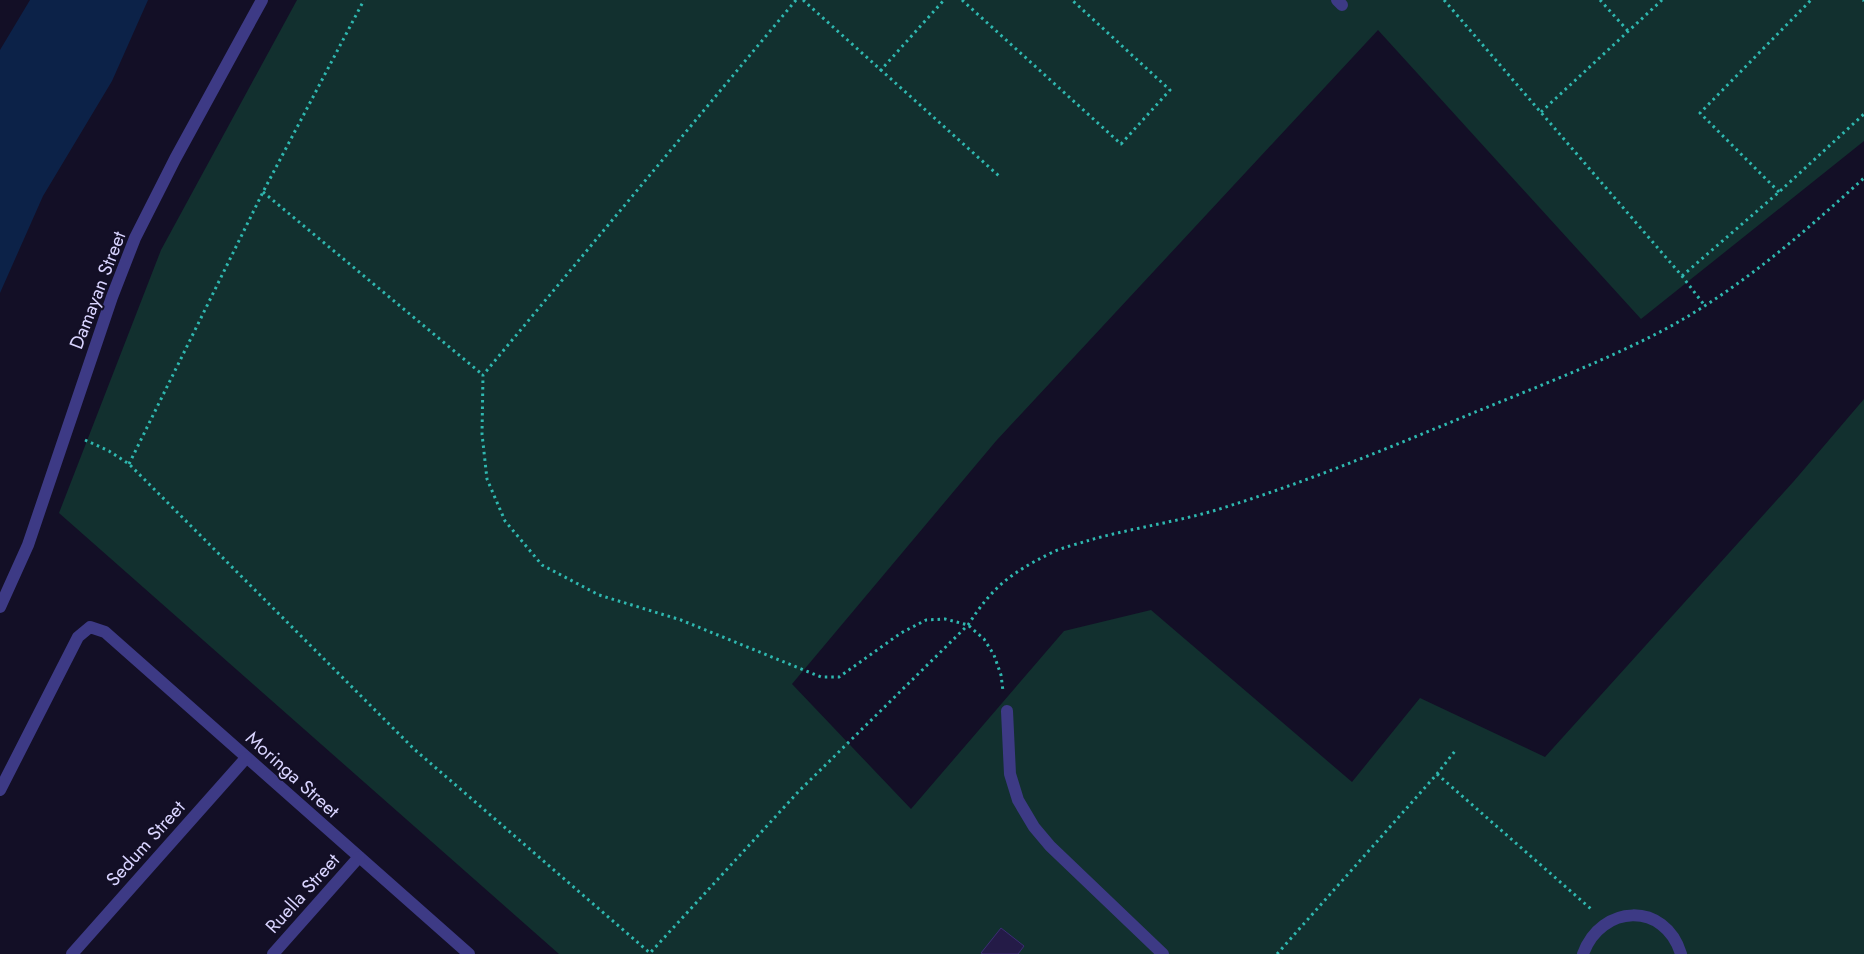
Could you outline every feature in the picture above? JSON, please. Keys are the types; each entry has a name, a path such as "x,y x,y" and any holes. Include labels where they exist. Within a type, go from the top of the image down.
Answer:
{"street":[{"name":"Damayan Street","path":"0,607 28,545 112,297 135,238 179,150 262,0"},
{"name":"Moringa Street","path":"0,790 78,637 90,627 105,632 469,954"},
{"path":"1006,710 1010,774 1018,800 1034,827 1050,846 1163,954"},
{"name":"Sedum Street","path":"72,954 246,758"},
{"name":"Ruella Street","path":"273,954 359,857"},
{"path":"1583,954 1587,943 1596,931 1607,922 1620,917 1634,915 1648,918 1660,924 1671,933 1681,954"}],"path":[{"path":"129,464 263,192 364,0"},
{"path":"796,0 483,376 482,434 487,479 505,520 542,565 599,594 681,620 821,677 839,677 901,633 926,620 945,620 968,625 984,639 994,656 1001,675 1006,710"},
{"path":"803,0 999,176"},
{"path":"880,71 944,0"},
{"path":"962,0 1121,144 1170,90 1072,0"},
{"path":"1444,0 1682,276 1705,306"},
{"path":"1600,0 1628,31"},
{"path":"1541,112 1662,0"},
{"path":"1779,192 1700,113 1811,0"},
{"path":"1682,276 1779,192 1864,114"},
{"path":"65,434 94,444 129,464 414,750 650,953 800,791 968,625 981,604 997,586 1021,569 1055,551 1126,530 1176,521 1226,508 1290,486 1585,367 1655,335 1732,289 1828,211 1864,178"},
{"path":"263,192 483,376"},
{"path":"1277,954 1437,774 1455,751"},
{"path":"1437,774 1607,922"}],"green space":[{"path":"297,0 1864,0 1864,141 1641,319 1378,30 996,441 792,684 911,809 1064,631 1151,610 1352,782 1420,698 1545,757 1794,481 1864,399 1864,954 559,954 59,513 161,250"}],"water":[{"path":"30,0 148,0 112,81 43,196 0,293 0,50"}],"building":[{"path":"1001,928 1024,946 1018,954 981,953"}]}
